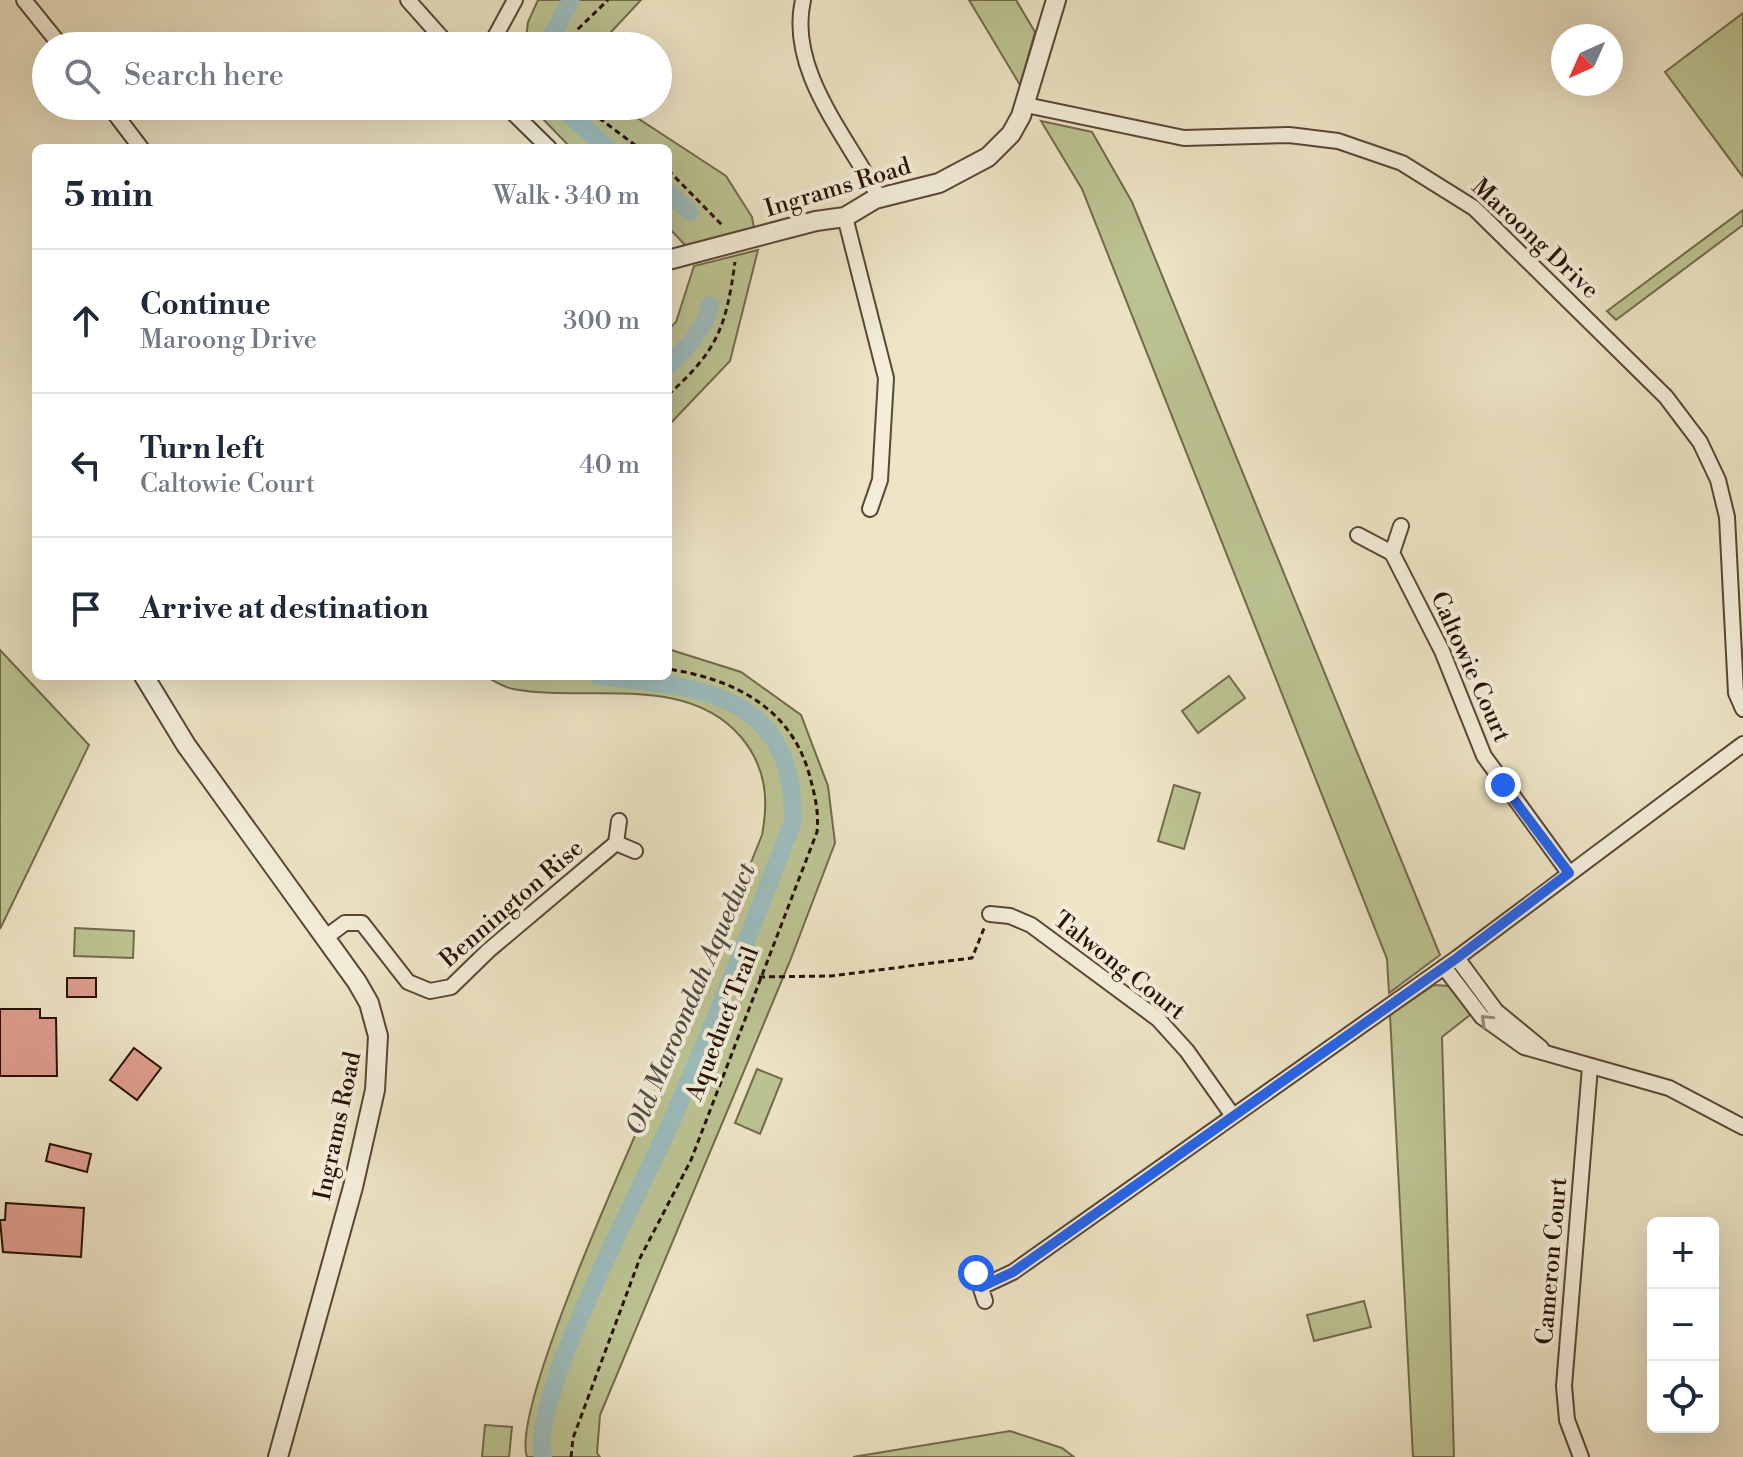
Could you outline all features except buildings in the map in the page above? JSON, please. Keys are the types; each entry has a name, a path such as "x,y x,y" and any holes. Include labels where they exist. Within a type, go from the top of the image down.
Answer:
{"street":[{"path":"24,0 50,32"},
{"path":"408,0 437,32"},
{"path":"498,32 515,0"},
{"path":"803,0 799,21 803,55 879,198"},
{"name":"Ingrams Road","path":"672,259 816,221 845,217 879,198 927,187 977,164 1011,134 1026,105 1056,0"},
{"name":"Maroong Drive","path":"1026,105 1165,136 1212,139 1289,135 1338,141 1402,163 1474,208 1666,397 1700,442 1718,480 1727,517 1736,693 1743,709"},
{"path":"120,120 138,144"},
{"path":"520,120 545,144"},
{"path":"845,217 886,378 880,480 870,509"},
{"path":"1358,535 1392,553 1401,526"},
{"name":"Caltowie Court","path":"1392,553 1442,651 1484,756 1569,873"},
{"name":"Ingrams Road","path":"146,680 186,745 326,937 369,1003 378,1036 378,1066 353,1187 278,1457"},
{"path":"981,1287 1013,1272 1457,958 1743,744"},
{"name":"Bennington Rise","path":"326,937 345,923 362,923 408,982 418,988 441,991 459,980 489,950 616,843 619,821"},
{"name":"Bennington Rise","path":"616,843 635,851"},
{"name":"Talwong Court","path":"990,914 1010,916 1031,925 1158,1019 1187,1051 1233,1116"},
{"path":"1457,958 1496,1011 1544,1052"},
{"path":"1444,967 1474,1008 1499,1032 1524,1047 1669,1088 1743,1127"},
{"name":"Cameron Court","path":"1581,1457 1567,1420 1564,1369 1590,1067"}],"path":[{"path":"576,32 608,0"},
{"path":"602,120 634,144"},
{"path":"672,174 694,193 738,243 725,324 712,350 672,391"},
{"name":"Aqueduct Trail","path":"571,1457 573,1438 640,1258 691,1160 817,832 818,807 806,761 793,737 760,701 712,678 672,670"},
{"path":"759,977 831,976 972,958 990,914"}],"green space":[{"path":"538,0 641,0 611,32 527,32"},
{"path":"969,0 1016,0 1035,32 1020,85"},
{"path":"1743,13 1743,177 1665,72"},
{"path":"544,120 640,120 726,176 752,217 754,228 688,248 672,231 672,144 567,144"},
{"path":"1041,121 1092,132 1132,202 1440,955 1389,993 1387,959 1082,189"},
{"path":"1743,210 1743,225 1616,320 1607,311"},
{"path":"758,250 730,361 672,422 672,326 694,266"},
{"path":"0,650 89,745 0,929"},
{"path":"672,650 741,672 801,715 828,786 835,843 790,961 600,1415 597,1453 600,1457 527,1457 527,1425 541,1374 592,1236 702,983 762,835 764,784 756,760 741,737 718,717 692,704 634,694 542,692 502,685 493,680 672,680"},
{"path":"1229,676 1245,698 1198,733 1182,711"},
{"path":"1174,785 1200,793 1184,849 1158,841"},
{"path":"75,928 134,931 133,958 74,956"},
{"path":"1434,985 1450,986 1470,1015 1442,1037 1454,1457 1413,1457 1390,1015"},
{"path":"757,1069 782,1079 760,1134 735,1123"},
{"path":"1364,1301 1371,1327 1314,1341 1307,1315"},
{"path":"485,1425 512,1427 509,1457 482,1457"},
{"path":"1010,1431 1062,1448 1074,1457 853,1457"}],"waterway":[{"name":"Old Maroondah Aqueduct","path":"554,32 571,0"},
{"name":"Old Maroondah Aqueduct","path":"576,120 603,144"},
{"name":"Old Maroondah Aqueduct","path":"672,196 690,212"},
{"name":"Old Maroondah Aqueduct","path":"672,362 699,331 710,305"},
{"name":"Old Maroondah Aqueduct","path":"543,1457 543,1429 570,1342 688,1083 793,821 789,778 777,745 759,721 734,704 705,693 631,680"}],"route":[{"path":"976,1273 981,1287 1013,1272 1457,958 1569,873 1503,785"}]}
